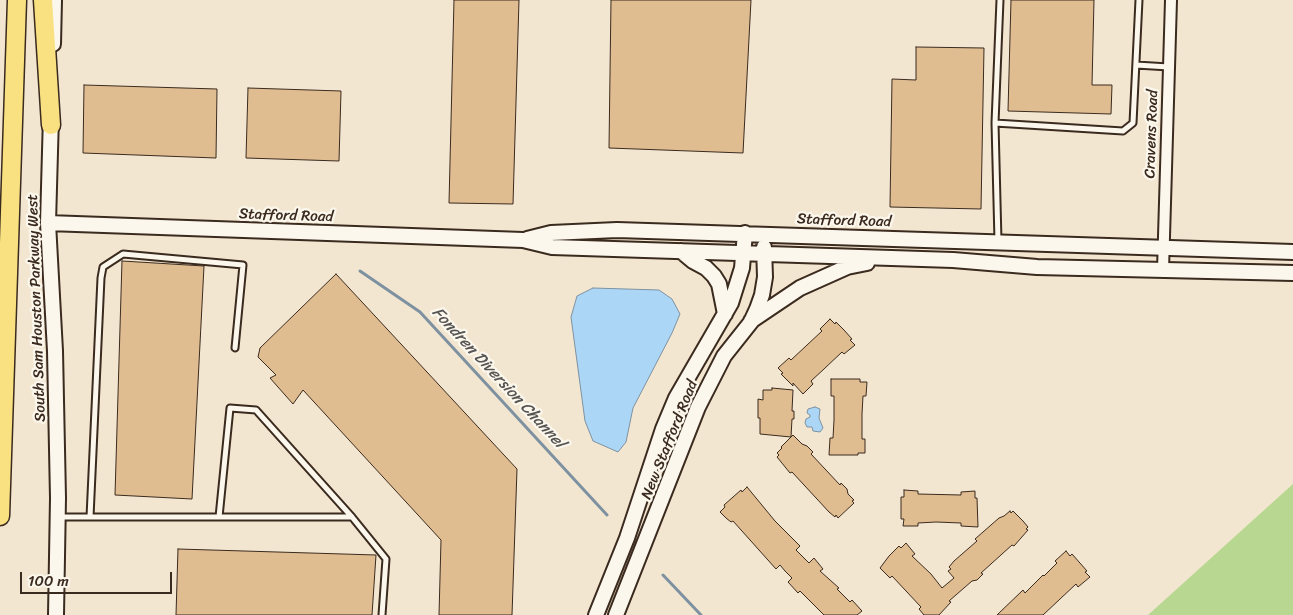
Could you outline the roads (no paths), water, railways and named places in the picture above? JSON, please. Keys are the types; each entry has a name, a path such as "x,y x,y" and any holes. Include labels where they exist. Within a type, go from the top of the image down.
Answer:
{"highway":[{"path":"0,516 17,0"},
{"path":"43,0 51,125"}],"main road":[{"name":"South Sam Houston Parkway West","path":"54,0 48,223 55,351 58,518 56,615"},
{"name":"Stafford Road","path":"48,223 523,240 552,247 764,254"},
{"name":"Stafford Road","path":"523,240 551,233 616,230 1293,252"},
{"name":"New Stafford Road","path":"596,615 627,538 662,429 676,398 726,314 737,287 742,268 745,233"},
{"name":"New Stafford Road","path":"616,615 698,406 724,356 751,322 762,295 764,235"},
{"path":"681,251 693,262 706,268 714,276 719,284 726,314"},
{"path":"764,254 953,260 1038,267 1293,273"},
{"path":"751,322 800,288 819,279 847,267 890,258"},
{"path":"676,398 698,406"}],"street":[{"name":"Cravens Road","path":"1164,270 1171,0"}],"lane":[{"path":"998,241 995,123 1000,0"},
{"path":"995,123 1123,131 1133,123 1139,0"},
{"path":"1136,65 1169,67"},
{"path":"90,518 100,278 103,267 123,254 243,265 235,348"},
{"path":"219,517 230,408 256,410 352,517 386,559 382,615"},
{"path":"58,518 352,517"}],"water":[{"path":"593,288 659,290 672,299 680,314 633,408 626,442 618,452 593,441 585,421 571,317 577,296"},
{"path":"815,407 820,409 819,418 823,428 820,432 813,431 812,427 807,427 805,423 806,419 810,417 807,413 808,409"}],"waterway":[{"name":"Fondren Diversion Channel","path":"360,271 420,312 607,515"},
{"name":"Fondren Diversion Channel","path":"663,575 701,615"}]}
